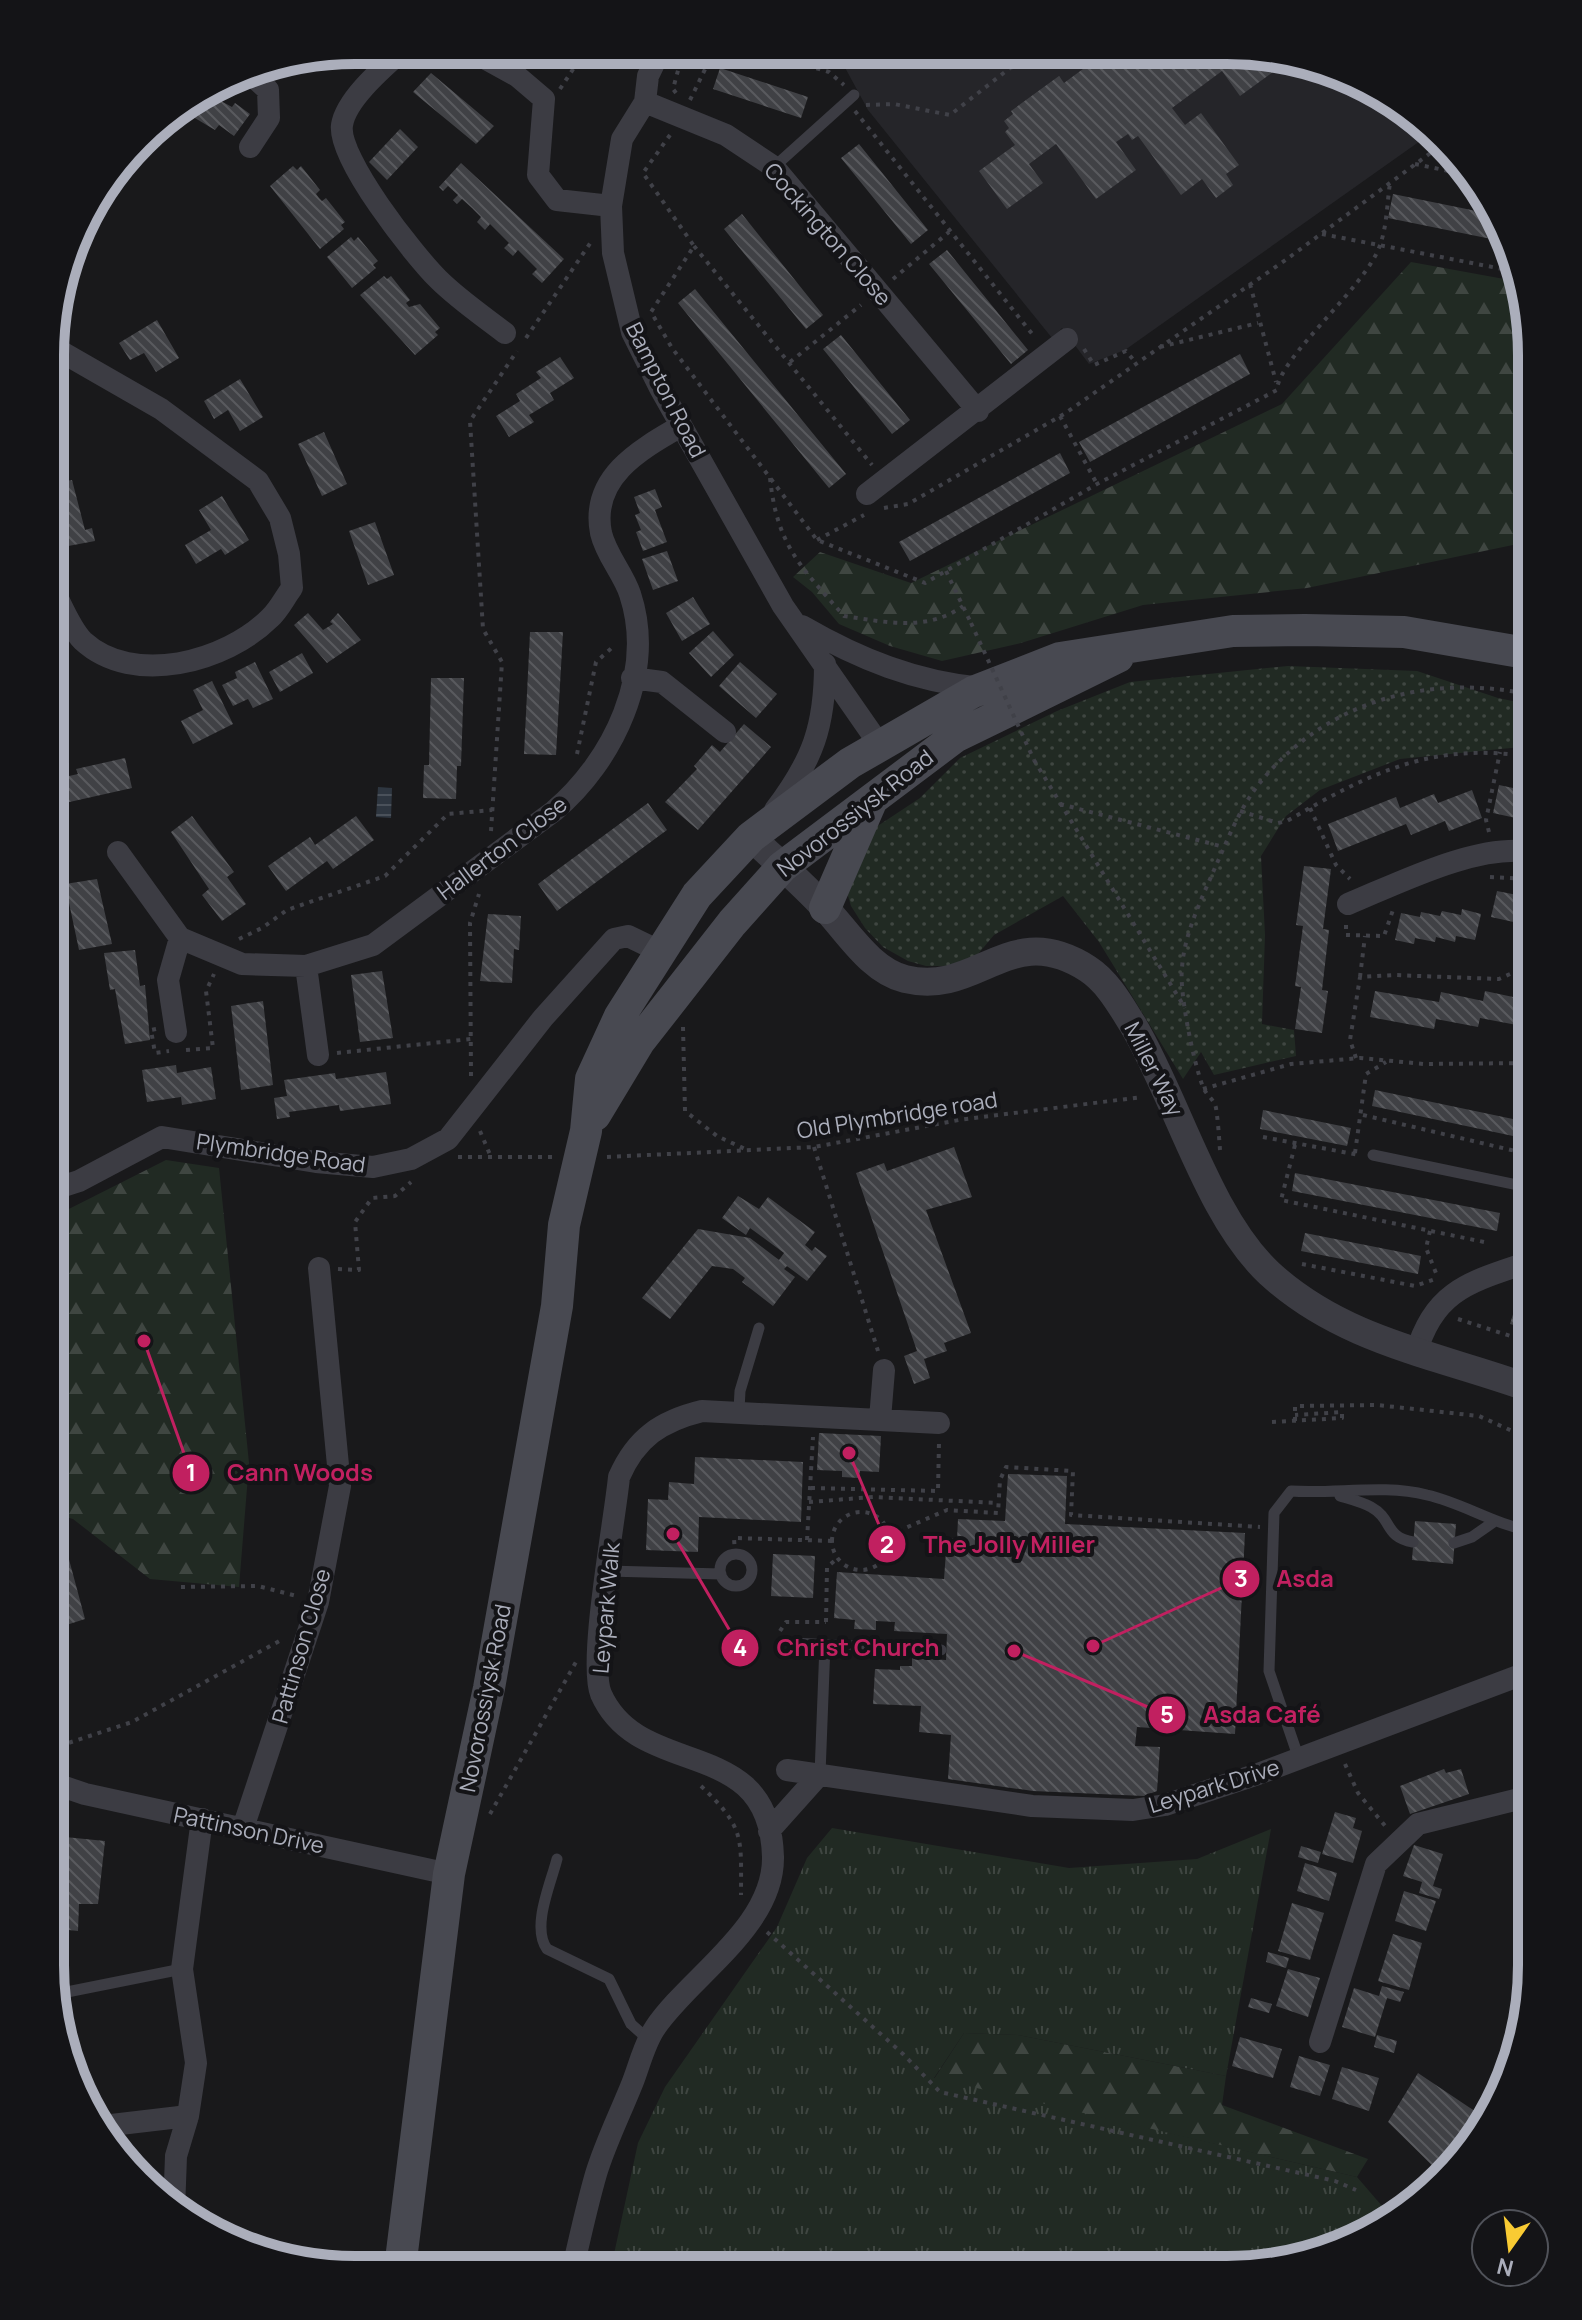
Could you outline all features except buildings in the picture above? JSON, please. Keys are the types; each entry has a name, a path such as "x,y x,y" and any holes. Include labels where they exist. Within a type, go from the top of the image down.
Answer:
{"main road":[{"name":"Novorossiysk Road","path":"595,1144 591,1079 620,1016 697,895 755,833 879,744 982,688 1060,658 1233,631 1404,632 1518,652"},
{"name":"Novorossiysk Road","path":"401,2256 449,1874 491,1674 557,1306 564,1225 639,1042 782,867 887,785 955,737 1133,649"},
{"path":"825,908 844,858 887,785 879,744"}],"street":[{"path":"388,64 364,86 342,125 347,151 358,175 438,279 505,333"},
{"path":"495,64 517,76 544,99 538,175 557,200 611,206"},
{"name":"Bampton Road","path":"661,64 648,76 645,102 622,139 611,206 619,286 632,332 681,426 794,621 879,744"},
{"path":"250,147 269,118 268,90 257,80"},
{"name":"Cockington Close","path":"645,102 745,145 774,167 978,411"},
{"path":"876,487 978,411 1067,339"},
{"path":"64,353 161,409 258,481 280,518 292,588 271,618 231,646 161,668 109,659 81,639 64,609"},
{"name":"Hallerton Close","path":"180,938 242,964 306,966 373,945 576,792 618,731 632,678 634,627 630,595 601,535 600,510 618,467 636,451 681,426"},
{"path":"794,621 875,664 944,684 982,688"},
{"path":"755,833 808,762 821,727 825,664"},
{"path":"632,678 662,682 725,732"},
{"name":"Miller Way","path":"755,833 782,867 825,908 850,939 881,967 903,979 952,979 1016,952 1042,950 1064,956 1091,971 1117,999 1153,1058 1222,1207 1266,1270 1299,1299 1328,1317 1416,1354 1518,1385"},
{"path":"1351,894 1448,862 1518,850"},
{"path":"118,852 180,938 168,980 176,1032"},
{"name":"Plymbridge Road","path":"64,1186 162,1137 316,1162 373,1167 411,1159 448,1139 543,1018 614,939 628,936 659,951"},
{"path":"306,966 318,1055"},
{"path":"1416,1354 1434,1312 1454,1291 1518,1266"},
{"name":"Pattinson Close","path":"243,1828 318,1602 340,1486 319,1268"},
{"path":"880,1419 884,1370"},
{"name":"Leypark Walk","path":"576,2256 596,2173 654,2029 718,1962 744,1925 769,1883 773,1858 769,1831 759,1802 732,1774 638,1737 618,1719 601,1694 599,1660 619,1477 629,1455 644,1437 682,1416 702,1411 739,1410 939,1423"},
{"name":"Leypark Drive","path":"787,1770 1032,1806 1133,1810 1165,1805 1299,1759 1518,1676"},
{"path":"769,1831 820,1774"},
{"name":"Pattinson Drive","path":"64,1787 449,1874"},
{"path":"1320,2042 1376,1864 1418,1824 1518,1799"},
{"path":"175,2193 176,2156 188,2116 196,2063 182,1969 202,1819"},
{"path":"112,2125 188,2116"}],"lane":[{"path":"774,167 851,98"},
{"path":"1373,1155 1518,1185"},
{"path":"739,1410 740,1391 759,1328"},
{"path":"1299,1759 1269,1671 1274,1513 1291,1491 1396,1490 1420,1493 1518,1527"},
{"path":"1332,1493 1371,1507 1385,1518 1391,1533 1399,1539 1413,1542"},
{"path":"1454,1543 1495,1521"},
{"path":"735,1554 749,1561 752,1570 749,1580 740,1585 730,1585 721,1574 723,1560 735,1554"},
{"path":"608,1571 721,1574"},
{"path":"792,1643 941,1650"},
{"path":"820,1774 825,1644"},
{"path":"557,1859 540,1928 541,1941 547,1949 609,1979 634,2028 650,2040"},
{"path":"65,1992 182,1969"}],"path":[{"path":"544,99 557,94 577,64"},
{"path":"671,64 673,89 687,107 708,64"},
{"path":"802,64 829,72 1033,335"},
{"path":"851,98 862,105 894,104 950,115 1010,68 1020,64"},
{"path":"682,117 643,173 694,246 789,362 876,487"},
{"path":"817,540 872,510 908,504 1060,416 1321,234 1434,150"},
{"path":"1415,164 1453,172"},
{"path":"1276,385 1281,371 1318,331 1380,246 1390,183"},
{"path":"1321,234 1505,270"},
{"path":"471,990 470,923 489,855 502,662 483,629 470,421 592,241 612,237"},
{"path":"694,246 651,312 672,348 817,540 925,583 1097,484 1277,390 1250,284"},
{"path":"1158,348 1258,323"},
{"path":"789,362 806,349"},
{"path":"1092,362 1094,365 1126,351 1136,363"},
{"path":"1060,416 1097,484"},
{"path":"770,476 774,513 792,556 844,616 896,623 943,620 963,606"},
{"path":"946,571 1034,760 1186,1010"},
{"path":"576,792 577,741 596,662 634,627"},
{"path":"1218,1129 1215,1104 1203,1089 1186,1010 1181,968 1196,910 1240,811 1263,779 1285,757 1317,729 1354,710 1395,694 1489,686 1518,692"},
{"path":"1240,811 1278,823 1364,776 1407,762 1500,752 1518,755"},
{"path":"1486,820 1500,752"},
{"path":"1059,804 1224,847"},
{"path":"1310,808 1351,894"},
{"path":"223,956 232,942 262,928 287,910 385,876 448,814 492,810"},
{"path":"1479,876 1518,878"},
{"path":"1357,1059 1350,1040 1365,936 1384,936 1396,901"},
{"path":"1360,977 1394,975 1499,979 1518,970"},
{"path":"684,984 685,1111 717,1136 747,1150"},
{"path":"318,1055 471,1039"},
{"path":"1189,1085 1203,1089 1291,1064 1357,1059 1518,1063"},
{"path":"1263,1137 1355,1154 1363,1115 1366,1074 1388,1061"},
{"name":"Old Plymbridge road","path":"595,1144 747,1150 814,1147 959,1120 1146,1097"},
{"path":"1363,1115 1518,1152"},
{"path":"1295,1145 1281,1200 1489,1243"},
{"path":"814,1147 884,1370"},
{"path":"431,1149 438,1157 556,1157"},
{"path":"359,1270 355,1222 372,1198 395,1196 413,1180"},
{"path":"1302,1264 1415,1286 1438,1278 1426,1248 1430,1231"},
{"path":"1434,1312 1518,1339"},
{"path":"1295,1418 1295,1406 1377,1405 1479,1416 1518,1434"},
{"path":"1272,1422 1295,1418 1342,1412 1342,1418 1295,1418"},
{"path":"807,1540 815,1415"},
{"path":"811,1488 938,1491 939,1423"},
{"path":"889,1535 947,1510 998,1513 1006,1467 1044,1472 1073,1471 1071,1515 1242,1523 1274,1529"},
{"path":"809,1502 873,1497 998,1503"},
{"path":"859,1512 877,1517 889,1535 885,1557 870,1568 851,1568 838,1558 833,1541 842,1520 859,1512"},
{"path":"735,1554 734,1538 833,1541"},
{"path":"825,1644 827,1567 838,1558"},
{"path":"181,1587 258,1586 318,1602"},
{"path":"780,1631 786,1622 826,1622"},
{"path":"64,1744 132,1722 310,1624"},
{"path":"485,1823 575,1662 599,1660"},
{"path":"1337,1745 1358,1793 1399,1840"},
{"path":"694,1780 729,1813 741,1837 744,1925 903,2054 940,2092 1335,2181 1356,2190"}],"shaded area":[{"path":"843,64 1265,66 1321,79 1356,94 1389,113 1423,139 1125,350 1089,364 1062,328 1052,338 868,110"},
{"path":"378,787 392,788 391,818 376,817"}],"green space":[{"path":"1411,262 1508,280 1516,317 1518,355 1518,544 1307,588 1143,605 1021,643 942,661 890,646 839,624 812,592 793,577 820,552 911,583 1282,404"},
{"path":"1288,666 1417,671 1518,702 1518,747 1400,759 1320,790 1286,816 1261,856 1265,935 1262,1024 1294,1030 1296,1056 1214,1075 1201,1052 1183,1079 1099,942 1063,896 994,935 973,960 954,966 926,966 908,961 883,947 865,928 851,906 842,876 864,835 920,798 960,758 1057,711 1130,682"},
{"path":"166,1160 219,1168 249,1463 239,1587 150,1579 73,1519 64,1517 64,1211"},
{"path":"832,1828 1069,1868 1197,1859 1271,1829 1226,2076 1018,2035 964,2033 934,2078 1357,2177 1382,2206 1373,2217 1321,2241 1265,2254 614,2256 638,2143 665,2087 777,1927 807,1858"},
{"path":"964,2033 1018,2035 1226,2076 1222,2105 1368,2159 1357,2177 934,2079"}],"place":[{"name":"Cann Woods","path":"144,1341"},
{"name":"The Jolly Miller","path":"849,1453"},
{"name":"Christ Church","path":"673,1534"},
{"name":"Asda","path":"1093,1646"},
{"name":"Asda Café","path":"1014,1651"}]}
